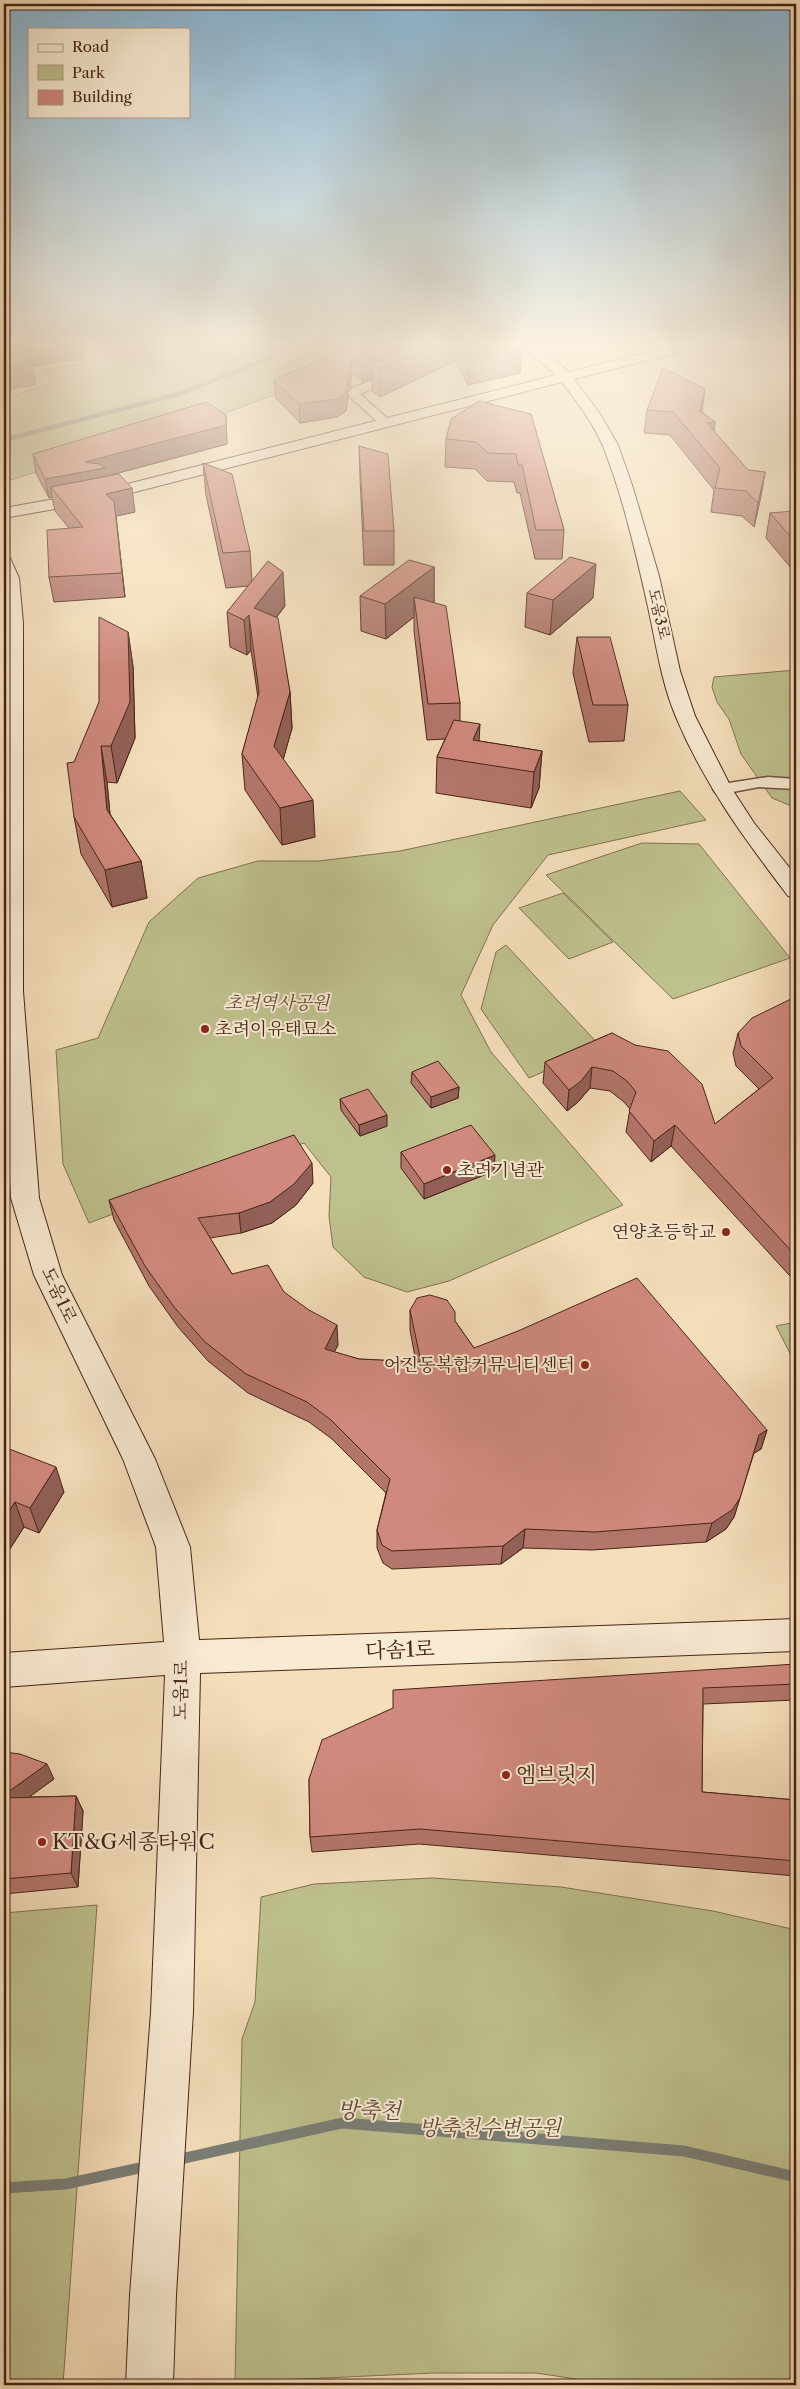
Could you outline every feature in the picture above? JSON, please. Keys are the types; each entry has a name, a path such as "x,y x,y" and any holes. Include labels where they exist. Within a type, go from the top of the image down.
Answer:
{"street":[{"path":"4,513 100,496 264,453"},
{"name":"도움3로","path":"613,453 650,576 671,671 685,716 722,790 746,826 796,891"},
{"name":"도움1로","path":"4,562 10,578 14,623 11,991 25,1198 48,1275 139,1459 173,1548 183,1657 172,2012 153,2295 150,2385"},
{"path":"722,790 747,783 779,781 796,784"},
{"name":"다솜1로","path":"4,1670 183,1657 796,1635"}],"green space":[{"path":"4,453 96,453 4,482"},
{"path":"796,670 796,808 772,798 741,754 729,719 717,702 712,687 714,677"},
{"name":"초려역사공원","path":"680,791 706,820 548,855 493,925 461,995 491,1052 623,1205 449,1281 407,1292 364,1277 333,1247 329,1216 331,1177 304,1143 89,1223 63,1164 56,1050 98,1038 149,922 198,878 258,861 319,861 400,851"},
{"path":"642,843 699,844 790,958 673,999 546,875"},
{"path":"563,893 613,942 569,959 519,908"},
{"path":"506,945 601,1047 529,1078 481,1009 496,952"},
{"path":"796,1322 796,1365 776,1326"},
{"name":"방축천수변공원","path":"432,1878 561,1887 713,1911 796,1930 796,2385 615,2385 536,2373 434,2373 235,2382 242,2039 255,2002 261,1897 314,1884"},
{"path":"97,1905 63,2385 4,2385 4,1913"}],"building":[{"path":"117,453 85,462 100,464 105,468 45,479 33,454"},
{"path":"359,453 388,454 394,531 364,531"},
{"path":"502,453 542,453 564,530 536,530 522,465 518,465 516,454"},
{"path":"708,453 734,453 748,470 765,472 758,503 746,491 715,488 720,468"},
{"path":"203,463 232,474 250,551 223,553"},
{"path":"119,474 132,488 106,494 114,502 122,573 49,577 47,530 83,527 51,487"},
{"path":"794,511 796,513 796,543 770,513"},
{"path":"570,557 596,564 553,600 527,593"},
{"path":"409,560 434,567 385,604 360,596"},
{"path":"268,561 283,572 254,608 278,618 290,692 274,746 313,800 280,808 242,754 259,692 249,615 244,620 227,612"},
{"path":"414,597 446,606 460,703 428,704"},
{"path":"99,617 128,632 130,702 111,746 101,746 107,810 141,861 105,870 74,817 67,763 74,762 99,702"},
{"path":"577,637 610,637 628,705 593,705"},
{"path":"454,720 480,724 473,740 542,751 534,772 437,757"},
{"path":"791,999 796,999 796,1256 675,1125 654,1141 629,1111 636,1092 627,1081 613,1071 592,1067 581,1081 569,1090 545,1062 612,1033 635,1045 668,1051 702,1084 715,1124 773,1078 741,1046 738,1033 752,1018"},
{"path":"438,1061 459,1087 431,1097 412,1072"},
{"path":"368,1089 387,1115 359,1125 340,1099"},
{"path":"471,1125 495,1155 424,1184 401,1152"},
{"name":"어진동복합커뮤니티센터","path":"294,1135 312,1163 294,1184 270,1202 239,1213 198,1218 232,1274 268,1265 284,1292 309,1310 337,1325 325,1349 359,1359 421,1362 410,1310 417,1298 430,1295 447,1300 455,1312 455,1321 474,1348 518,1331 637,1278 767,1430 759,1435 740,1498 732,1510 712,1523 595,1532 525,1529 503,1546 392,1551 382,1545 377,1530 390,1479 331,1420 307,1402 246,1374 205,1342 174,1307 145,1266 109,1200"},
{"path":"4,1447 56,1467 30,1508 15,1502 4,1519"},
{"name":"엠브릿지","path":"796,1664 796,1684 703,1688 702,1792 796,1800 796,1861 420,1829 310,1837 309,1779 322,1740 393,1708 393,1690"},
{"path":"4,1752 20,1754 47,1764 4,1795"},
{"name":"KT&G세종타워C","path":"76,1796 71,1873 4,1879 4,1798"}],"waterway":[{"name":"방축천","path":"176,2160 342,2123 684,2151 796,2177"},
{"name":"방축천","path":"4,2188 65,2184 148,2166"}],"place":[{"name":"초려이유태묘소","path":"205,1029"},
{"name":"초려기념관","path":"447,1170"},
{"name":"연양초등학교","path":"726,1232"},
{"name":"어진동복합커뮤니티센터","path":"585,1365"},
{"name":"엠브릿지","path":"506,1775"},
{"name":"KT&G세종타워C","path":"42,1842"}]}
